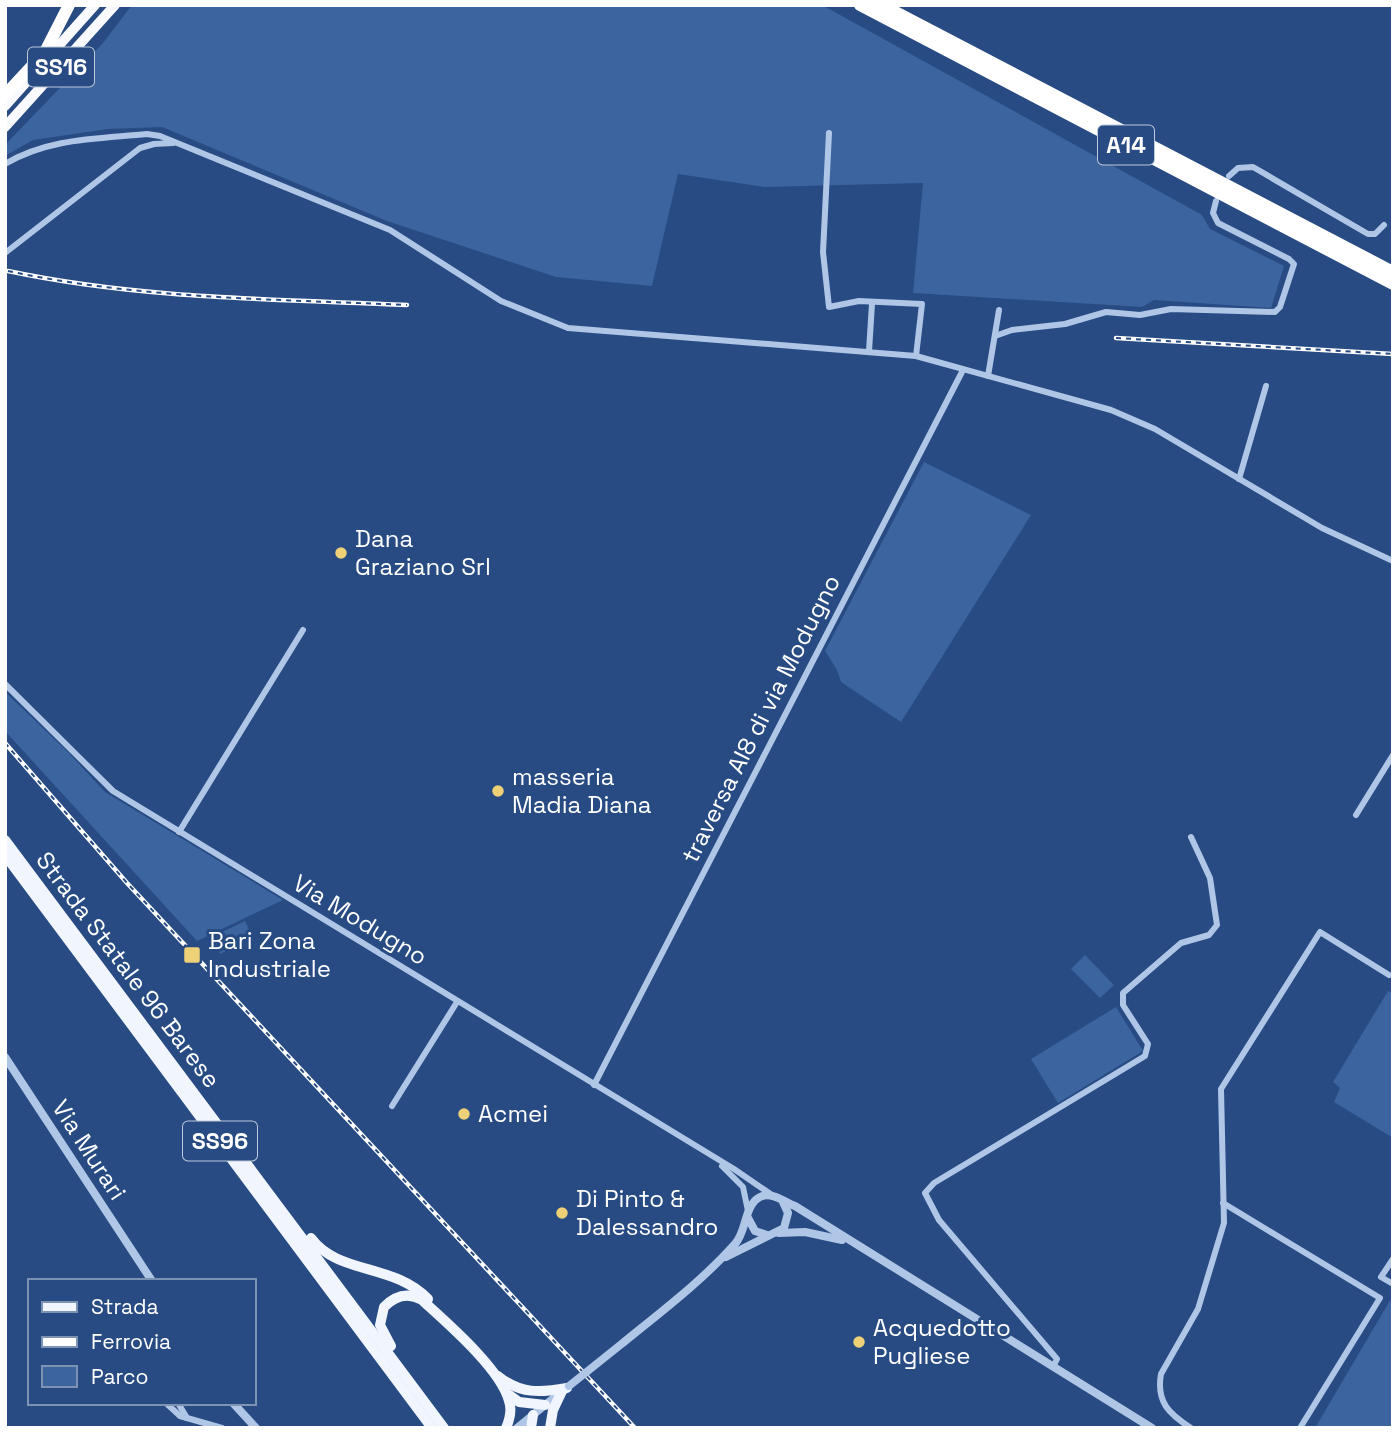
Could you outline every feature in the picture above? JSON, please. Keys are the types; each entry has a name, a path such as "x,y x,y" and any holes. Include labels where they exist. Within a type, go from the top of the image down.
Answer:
{"highway":[{"path":"5,95 45,52 69,5"},
{"name":"SS16","path":"5,106 95,5"},
{"name":"SS16","path":"5,127 115,5"},
{"name":"A14","path":"860,5 1393,284"},
{"name":"A14","path":"882,5 1393,272"}],"main road":[{"name":"Strada Statale 96 Barese","path":"5,840 444,1428"},
{"name":"Strada Statale 96 Barese","path":"5,856 432,1428"},
{"path":"5,865 33,902 58,926"},
{"path":"269,1193 284,1203 324,1253 340,1261 386,1273 409,1283 430,1301 443,1319"},
{"path":"428,1406 411,1372 382,1333 380,1315 391,1300 412,1296 422,1300 488,1367 505,1391 519,1402 545,1405"},
{"path":"488,1367 509,1384 523,1390 543,1392 566,1388"},
{"path":"550,1428 553,1410 566,1388"},
{"path":"505,1391 510,1406 506,1428"},
{"path":"531,1428 533,1415"}],"street":[{"path":"829,133 823,252 829,307 853,302 922,304 916,356"},
{"path":"5,164 24,153 50,144 147,134 160,136 390,230 501,301 568,328 916,356 1086,402 1136,420 1322,528 1393,561"},
{"path":"5,253 140,148 153,144 177,144"},
{"path":"1229,176 1238,169 1253,167 1368,234 1375,234 1384,225"},
{"path":"995,336 1012,330 1065,324 1106,312 1140,315 1171,309 1275,312 1280,307 1294,264 1219,223 1213,213 1216,201"},
{"path":"869,351 872,304"},
{"path":"988,376 999,310"},
{"name":"traversa AI8 di via Modugno","path":"594,1085 963,370"},
{"path":"1239,479 1266,386"},
{"path":"179,831 303,629"},
{"name":"Via Modugno","path":"5,684 108,788 772,1195"},
{"path":"1356,815 1393,755"},
{"path":"1053,1367 1057,1359 939,1220 925,1194 934,1183 1145,1056 1148,1044 1123,1005 1124,993 1181,943 1209,935 1217,925 1210,878 1191,837"},
{"path":"1191,1428 1167,1411 1159,1393 1159,1384 1161,1374 1198,1309 1224,1223 1221,1089 1320,932 1390,975"},
{"path":"392,1106 457,1002"},
{"name":"Via Murari","path":"5,1057 150,1279"},
{"name":"Via Modugno","path":"716,1160 743,1187 748,1215"},
{"path":"517,1428 721,1260 738,1240 758,1198 772,1195 795,1206 1152,1428"},
{"path":"721,1260 774,1235 788,1222 788,1213 783,1202"},
{"path":"1223,1203 1380,1298 1300,1428"},
{"path":"748,1215 755,1231 774,1235 819,1233 852,1243"},
{"path":"1393,1259 1381,1277 1393,1284"},
{"name":"Via Murari","path":"139,1265 145,1279"},
{"path":"168,1405 174,1413 188,1419 222,1428"},
{"path":"179,1405 188,1419"},
{"path":"235,1405 256,1428"}],"green space":[{"path":"132,5 822,5 1202,215 1210,229 1284,266 1271,308 1154,300 1142,307 913,293 923,183 764,187 678,174 652,286 556,277 387,221 162,127 108,129 33,140 5,156 5,145 103,43"},
{"path":"924,462 1031,515 901,722 841,682 825,651"},
{"path":"5,692 69,753 105,792 283,900 197,941 5,731"},
{"path":"245,921 253,938 220,954 212,937"},
{"path":"1085,955 1114,985 1100,998 1071,969"},
{"path":"1388,991 1393,993 1393,1138 1334,1102 1340,1088 1333,1082"},
{"path":"1116,1007 1143,1051 1058,1103 1031,1059"},
{"path":"1392,1297 1393,1428 1315,1428"}],"railway":[{"path":"8,271 157,292 407,305"},
{"path":"1116,338 1393,354"},
{"path":"5,743 127,883 635,1428"}],"place":[{"name":"Dana Graziano Srl","path":"341,553"},
{"name":"masseria Madia Diana","path":"498,791"},
{"name":"Bari Zona Industriale","path":"192,955"},
{"name":"Acmei","path":"464,1114"},
{"name":"Di Pinto & Dalessandro","path":"562,1213"},
{"name":"Acquedotto Pugliese","path":"859,1342"}]}
